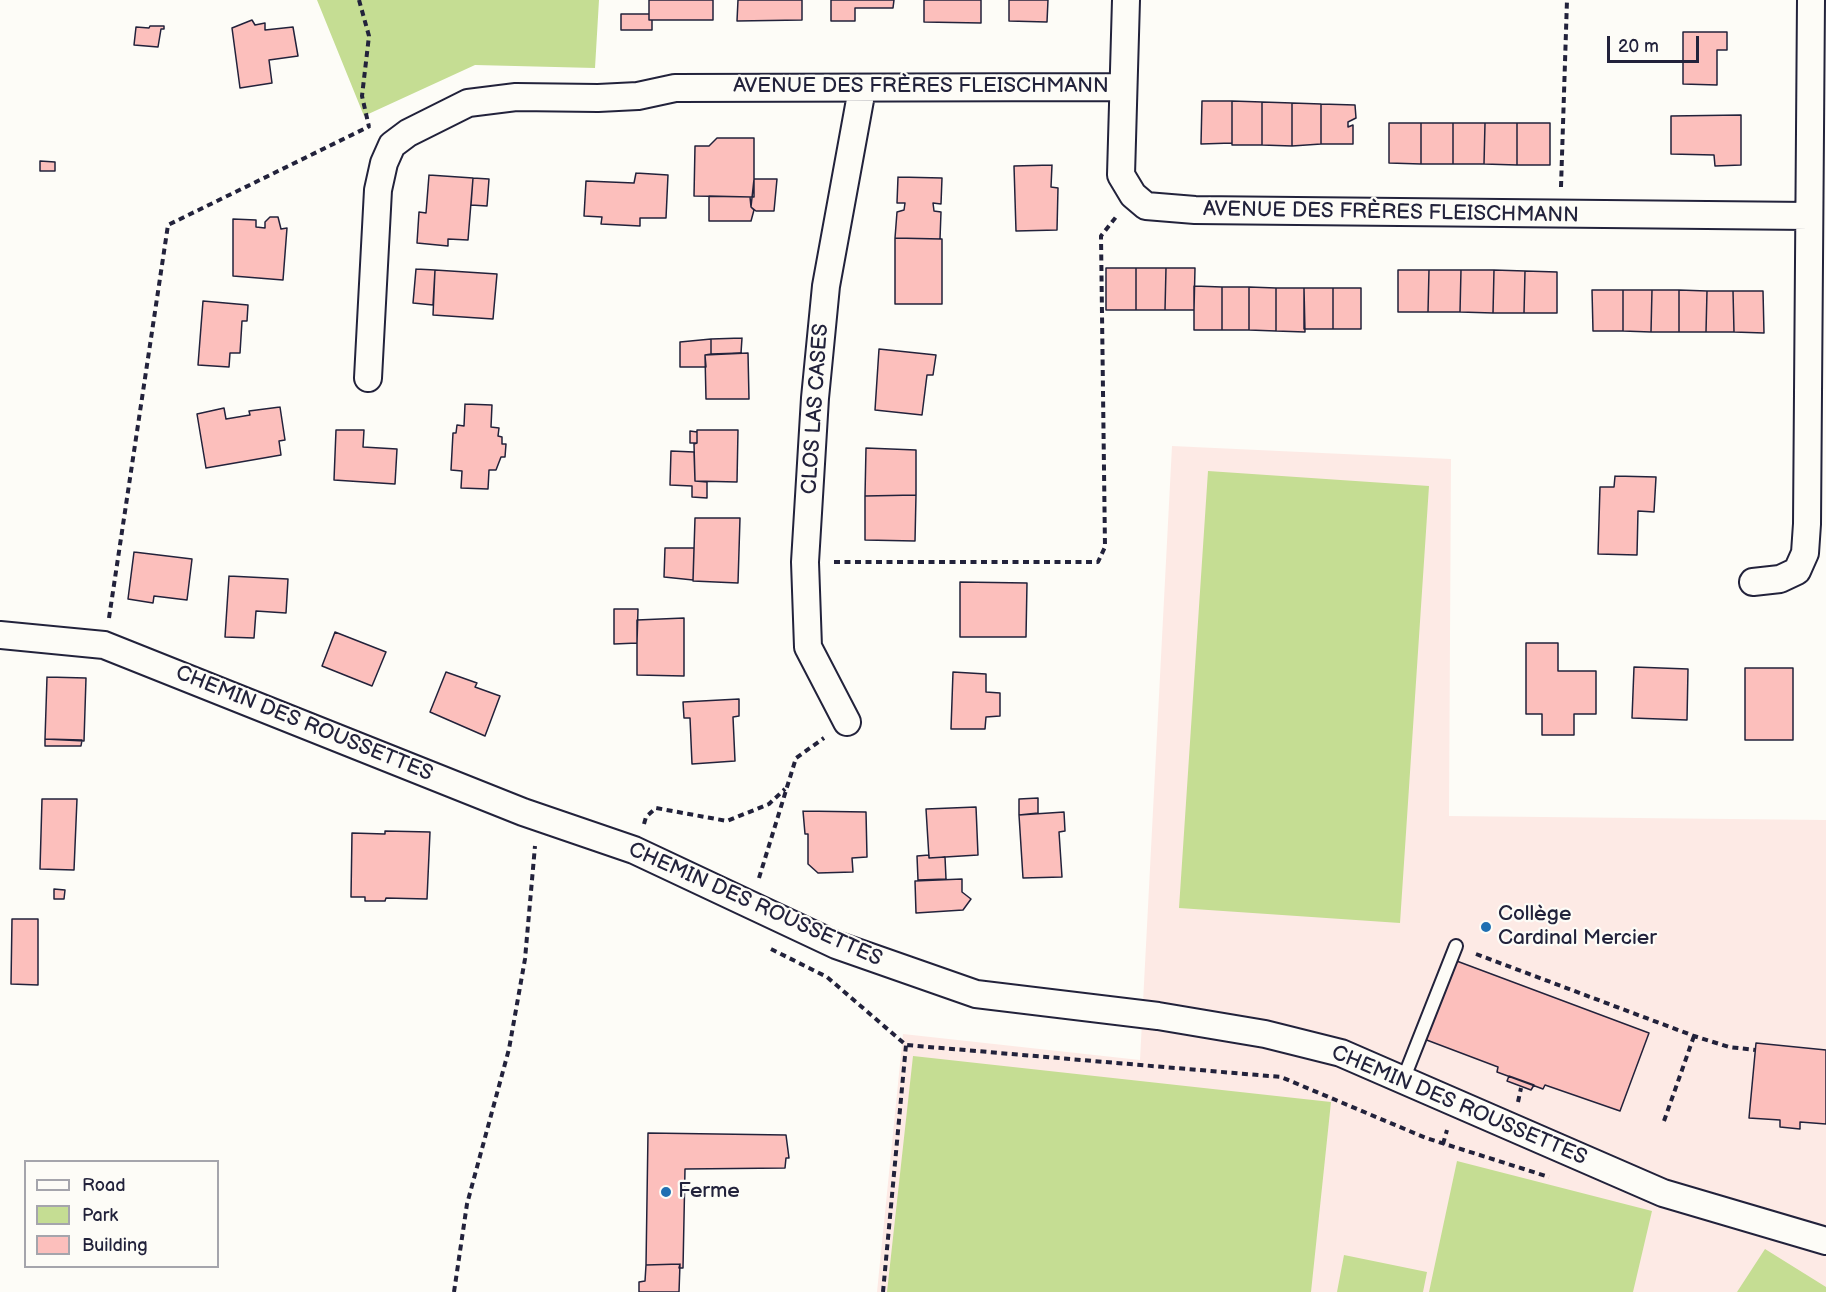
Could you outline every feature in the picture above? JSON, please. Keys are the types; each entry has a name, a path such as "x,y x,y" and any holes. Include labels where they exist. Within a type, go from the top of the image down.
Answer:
{"street":[{"path":"1123,87 1126,0"},
{"path":"1753,582 1780,579 1797,571 1805,553 1811,0"},
{"name":"AVENUE DES FRÈRES FLEISCHMANN","path":"368,378 378,190 392,145 408,133 468,103 516,97 638,96 675,88 1123,87 1121,175 1133,195 1146,206 1195,210 1809,216"},
{"name":"CLOS LAS CASES","path":"847,722 808,647 805,562 815,398 826,286 862,89"},
{"name":"CHEMIN DES ROUSSETTES","path":"0,635 104,645 523,812 634,850 836,945 975,994 1158,1016 1265,1034 1341,1053 1663,1193 1826,1242"}],"lane":[{"path":"1403,1080 1456,946"}],"path":[{"path":"359,0 369,36 362,96 369,127"},
{"path":"1560,215 1567,0"},
{"path":"104,645 168,225 379,122"},
{"path":"805,562 1098,562 1105,547 1101,236 1133,195"},
{"path":"751,905 796,758 847,722"},
{"path":"634,850 646,817 656,808 727,821 769,804 785,789"},
{"path":"454,1292 467,1204 509,1049 525,959 537,830 523,812"},
{"path":"765,945 827,977 906,1045 1281,1077 1426,1138 1550,1177"},
{"path":"1456,946 1694,1036 1730,1047 1755,1050"},
{"path":"1664,1121 1694,1036"},
{"path":"883,1292 906,1045"},
{"path":"1518,1100 1521,1088"}],"shaded area":[{"name":"Collège Cardinal Mercier","path":"1172,446 1451,459 1449,816 1826,820 1826,1292 877,1292 903,1034 1140,1060"}],"green space":[{"path":"317,0 599,0 595,68 475,65 364,116"},
{"path":"1208,471 1429,486 1400,923 1179,908"},
{"path":"913,1056 1331,1102 1311,1292 887,1292"},
{"path":"1457,1161 1652,1211 1633,1292 1429,1292"},
{"path":"1765,1249 1826,1287 1826,1292 1737,1292"},
{"path":"1344,1255 1427,1272 1423,1292 1337,1292"}],"building":[{"path":"649,0 713,0 713,20 649,20"},
{"path":"738,0 802,0 802,20 737,21"},
{"path":"831,0 894,0 893,8 855,8 855,21 831,21"},
{"path":"924,0 981,0 981,23 924,22"},
{"path":"1009,0 1048,0 1047,22 1009,21"},
{"path":"621,14 649,14 649,20 652,20 652,30 621,30"},
{"path":"252,20 255,25 265,23 265,30 293,27 298,56 269,60 272,83 240,88 232,28"},
{"path":"150,26 164,26 164,29 161,29 158,47 134,45 136,27 149,28"},
{"path":"1683,32 1727,32 1727,50 1717,50 1717,85 1683,84"},
{"path":"1202,101 1232,101 1232,143 1201,144"},
{"path":"1232,101 1262,102 1262,145 1232,145"},
{"path":"1262,102 1292,103 1292,146 1262,145"},
{"path":"1292,103 1321,104 1321,144 1292,146"},
{"path":"1321,104 1355,105 1356,118 1348,122 1348,127 1353,125 1353,144 1321,144"},
{"path":"1741,115 1741,165 1715,166 1714,155 1671,154 1671,116"},
{"path":"1389,123 1421,123 1421,164 1389,163"},
{"path":"1421,123 1453,123 1453,164 1421,164"},
{"path":"1453,123 1485,123 1484,164 1453,164"},
{"path":"1485,123 1517,123 1517,165 1484,164"},
{"path":"1517,123 1550,123 1550,165 1517,165"},
{"path":"717,138 754,138 754,197 694,196 695,146 709,146"},
{"path":"40,161 55,162 55,171 40,171"},
{"path":"1052,165 1051,187 1058,188 1057,230 1016,231 1014,166"},
{"path":"636,173 668,175 666,218 640,218 640,226 601,224 602,217 584,216 586,181 634,183"},
{"path":"429,175 473,178 468,240 448,239 448,246 417,243 419,212 426,213"},
{"path":"898,177 942,178 941,204 933,203 934,211 941,212 940,239 895,238 897,212 904,210 905,203 897,203"},
{"path":"473,178 489,179 487,206 471,205"},
{"path":"754,179 777,179 774,211 756,211 751,207"},
{"path":"709,196 750,197 751,207 754,210 751,221 709,221"},
{"path":"270,217 278,217 281,229 287,228 283,280 233,276 233,219 256,220 256,227 265,228 265,222"},
{"path":"895,238 942,239 942,304 895,304"},
{"path":"1106,268 1136,268 1136,310 1106,310"},
{"path":"1136,268 1166,268 1165,310 1136,310"},
{"path":"1166,268 1195,268 1194,310 1165,310"},
{"path":"416,269 435,270 433,305 413,303"},
{"path":"435,270 497,274 493,319 433,315"},
{"path":"1398,270 1429,270 1428,312 1398,312"},
{"path":"1429,270 1461,270 1460,312 1428,312"},
{"path":"1461,270 1494,270 1493,313 1460,312"},
{"path":"1494,270 1525,271 1524,313 1493,313"},
{"path":"1525,271 1557,272 1557,313 1524,313"},
{"path":"1194,286 1222,287 1222,330 1194,330"},
{"path":"1222,287 1249,287 1249,330 1222,330"},
{"path":"1249,287 1276,288 1276,331 1249,330"},
{"path":"1276,288 1304,288 1305,332 1276,331"},
{"path":"1304,288 1333,288 1333,329 1304,329"},
{"path":"1333,288 1361,288 1361,329 1333,329"},
{"path":"1592,290 1623,290 1623,331 1593,331"},
{"path":"1623,290 1652,290 1651,332 1623,331"},
{"path":"1652,290 1679,290 1679,332 1651,332"},
{"path":"1679,290 1707,291 1706,332 1679,332"},
{"path":"1707,291 1733,291 1734,332 1706,332"},
{"path":"1733,291 1763,291 1764,333 1734,332"},
{"path":"203,301 248,305 247,321 242,321 240,353 230,353 229,367 198,365"},
{"path":"742,338 741,353 711,354 711,339"},
{"path":"711,339 711,354 705,355 706,367 680,367 680,342"},
{"path":"879,349 936,355 933,375 927,375 922,415 875,410"},
{"path":"748,353 749,399 706,399 705,355"},
{"path":"465,404 492,405 491,427 499,428 498,436 502,437 502,444 506,444 505,457 501,457 496,470 489,470 488,489 461,488 462,471 451,470 453,433 456,433 457,425 464,426"},
{"path":"280,407 285,440 279,441 281,455 206,468 197,414 224,408 226,419 250,415 249,411"},
{"path":"336,430 364,430 363,447 397,449 395,484 334,480"},
{"path":"697,430 738,430 737,482 695,481 694,444 697,443"},
{"path":"690,431 697,432 697,443 690,443"},
{"path":"866,448 916,450 916,495 865,496"},
{"path":"671,451 694,452 695,481 707,482 707,498 692,497 692,486 670,485"},
{"path":"1615,476 1656,477 1654,512 1638,511 1637,555 1598,554 1600,487 1614,487"},
{"path":"916,495 915,541 865,540 865,496"},
{"path":"695,518 740,518 738,583 693,581"},
{"path":"665,548 694,548 693,580 664,577"},
{"path":"134,552 192,559 187,600 154,596 153,603 128,599"},
{"path":"229,576 288,579 286,613 256,611 254,638 225,637"},
{"path":"960,582 1027,583 1026,637 960,637"},
{"path":"614,609 638,609 637,643 614,644"},
{"path":"684,618 684,676 637,675 637,620"},
{"path":"335,632 386,652 372,686 322,666"},
{"path":"1526,643 1558,643 1558,671 1596,671 1596,714 1574,714 1574,735 1542,735 1542,714 1526,714"},
{"path":"1634,667 1688,669 1687,720 1632,718"},
{"path":"1745,668 1793,668 1793,740 1745,740"},
{"path":"446,672 477,683 475,687 500,696 485,736 430,712"},
{"path":"953,672 986,674 986,692 1000,693 1000,716 986,717 985,729 951,729"},
{"path":"47,677 86,678 84,741 45,739"},
{"path":"739,699 739,716 733,717 735,761 692,764 690,718 684,718 683,702"},
{"path":"45,739 82,740 81,746 45,746"},
{"path":"1038,798 1038,813 1019,815 1019,799"},
{"path":"42,799 77,799 74,870 40,869"},
{"path":"976,807 978,855 929,858 926,809"},
{"path":"803,811 866,812 867,857 852,858 853,872 818,873 808,864 808,834 805,834"},
{"path":"1064,812 1065,831 1059,832 1062,877 1023,878 1019,815"},
{"path":"385,831 430,832 427,899 386,898 385,901 365,901 365,897 351,897 352,833 385,834"},
{"path":"929,855 929,858 945,857 946,879 918,880 917,856"},
{"path":"962,879 962,892 971,899 963,910 916,913 915,881"},
{"path":"54,889 65,890 64,899 54,899"},
{"path":"12,919 38,919 38,985 11,984"},
{"path":"1454,960 1649,1033 1620,1111 1545,1085 1543,1089 1497,1072 1498,1067 1424,1039"},
{"path":"1756,1043 1826,1050 1826,1124 1800,1122 1800,1129 1780,1127 1780,1120 1749,1118"},
{"path":"1509,1076 1534,1085 1531,1090 1507,1081"},
{"name":"Ferme","path":"648,1133 786,1135 789,1158 786,1158 785,1168 685,1169 683,1268 679,1268 680,1264 646,1265"},
{"path":"680,1264 679,1292 639,1292 639,1282 645,1281 646,1265"}],"place":[{"name":"Collège Cardinal Mercier","path":"1486,927"},
{"name":"Ferme","path":"666,1192"}]}
